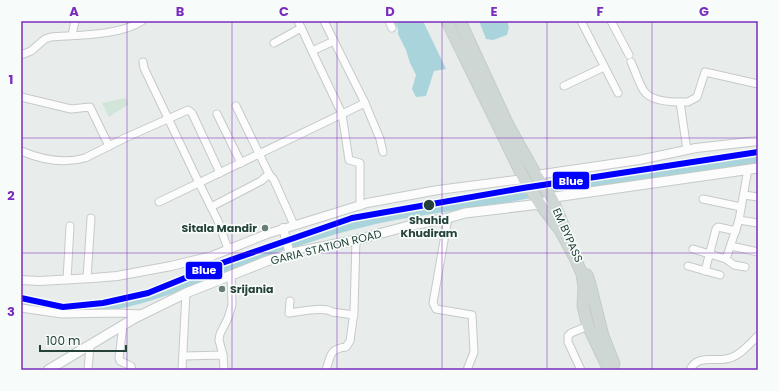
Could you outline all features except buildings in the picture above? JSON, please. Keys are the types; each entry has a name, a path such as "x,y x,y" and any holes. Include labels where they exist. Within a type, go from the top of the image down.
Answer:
{"main road":[{"path":"447,21 525,181 537,200 560,230 582,274 584,287 583,306 588,326 609,370"},
{"name":"EM BYPASS","path":"460,21 508,125 550,196 590,284 603,336 616,370"},
{"name":"GARIA STATION ROAD","path":"48,370 123,325 186,293 290,254 356,240 464,213 537,200 550,196 758,168"}],"street":[{"path":"72,35 75,21"},
{"path":"21,55 31,51 45,39 51,37 94,34 119,30 142,21"},
{"path":"298,21 342,114 349,160 359,162 360,164 360,206"},
{"path":"324,21 365,102 380,139 383,152"},
{"path":"389,21 392,28"},
{"path":"581,21 618,94"},
{"path":"611,21 645,92 662,100 668,102 688,102 697,97 705,72 758,84"},
{"path":"274,43 301,28"},
{"path":"312,51 334,41"},
{"path":"143,62 144,68 198,183 218,221 228,249"},
{"path":"564,86 604,67"},
{"path":"21,97 71,109 90,107 109,146"},
{"path":"159,202 365,102"},
{"path":"680,102 687,150"},
{"path":"236,106 269,174 274,180 294,225"},
{"path":"21,151 35,157 54,160 74,160 85,158 184,110 190,110 220,173"},
{"path":"217,114 241,163"},
{"path":"538,178 687,150 758,141"},
{"path":"726,259 739,220 748,169"},
{"path":"211,207 261,181 269,174"},
{"path":"21,280 67,280 117,276 212,256 283,228 367,203 438,190 525,181"},
{"path":"744,194 758,197"},
{"path":"703,200 742,207"},
{"path":"87,278 91,218"},
{"path":"448,218 433,303 436,308 472,315 474,352 467,370"},
{"path":"739,220 758,223"},
{"path":"67,280 70,226"},
{"path":"705,271 716,229 718,227 736,231"},
{"path":"283,228 290,254"},
{"path":"326,370 333,350 346,347 350,341 354,314 356,240"},
{"path":"731,246 758,252"},
{"path":"694,249 726,259 734,265 745,267"},
{"path":"688,266 720,275"},
{"path":"224,370 224,355 219,340 220,334 232,306 231,275"},
{"path":"182,370 184,356 186,293"},
{"path":"290,300 289,313 330,310 332,312 354,314"},
{"path":"21,308 62,314 117,312 145,314"},
{"path":"123,325 119,358 120,361 131,366 132,370"},
{"path":"581,370 568,342 568,336 571,333 588,326"},
{"path":"690,370 694,364 699,361 731,358 758,336"},
{"path":"88,370 90,345"},
{"path":"184,356 224,355"}],"green space":[{"path":"125,98 129,104 109,117 102,103"}],"water":[{"path":"394,21 423,21 446,69 434,71 426,96 416,97 412,89 416,75 398,34 398,29"},
{"path":"479,21 507,21 509,27 507,35 493,40 486,39"}],"waterway":[{"path":"21,304 47,308 73,309 121,303 168,290 310,237 383,217 495,200 583,184 758,160"}],"transit line":[{"name":"Blue","path":"21,298 63,307 103,303 148,293 222,263 352,218 523,188 758,152"}],"place":[{"name":"Shahid Khudiram","path":"429,205"},
{"name":"Sitala Mandir","path":"265,228"},
{"name":"Srijania","path":"222,289"}]}
